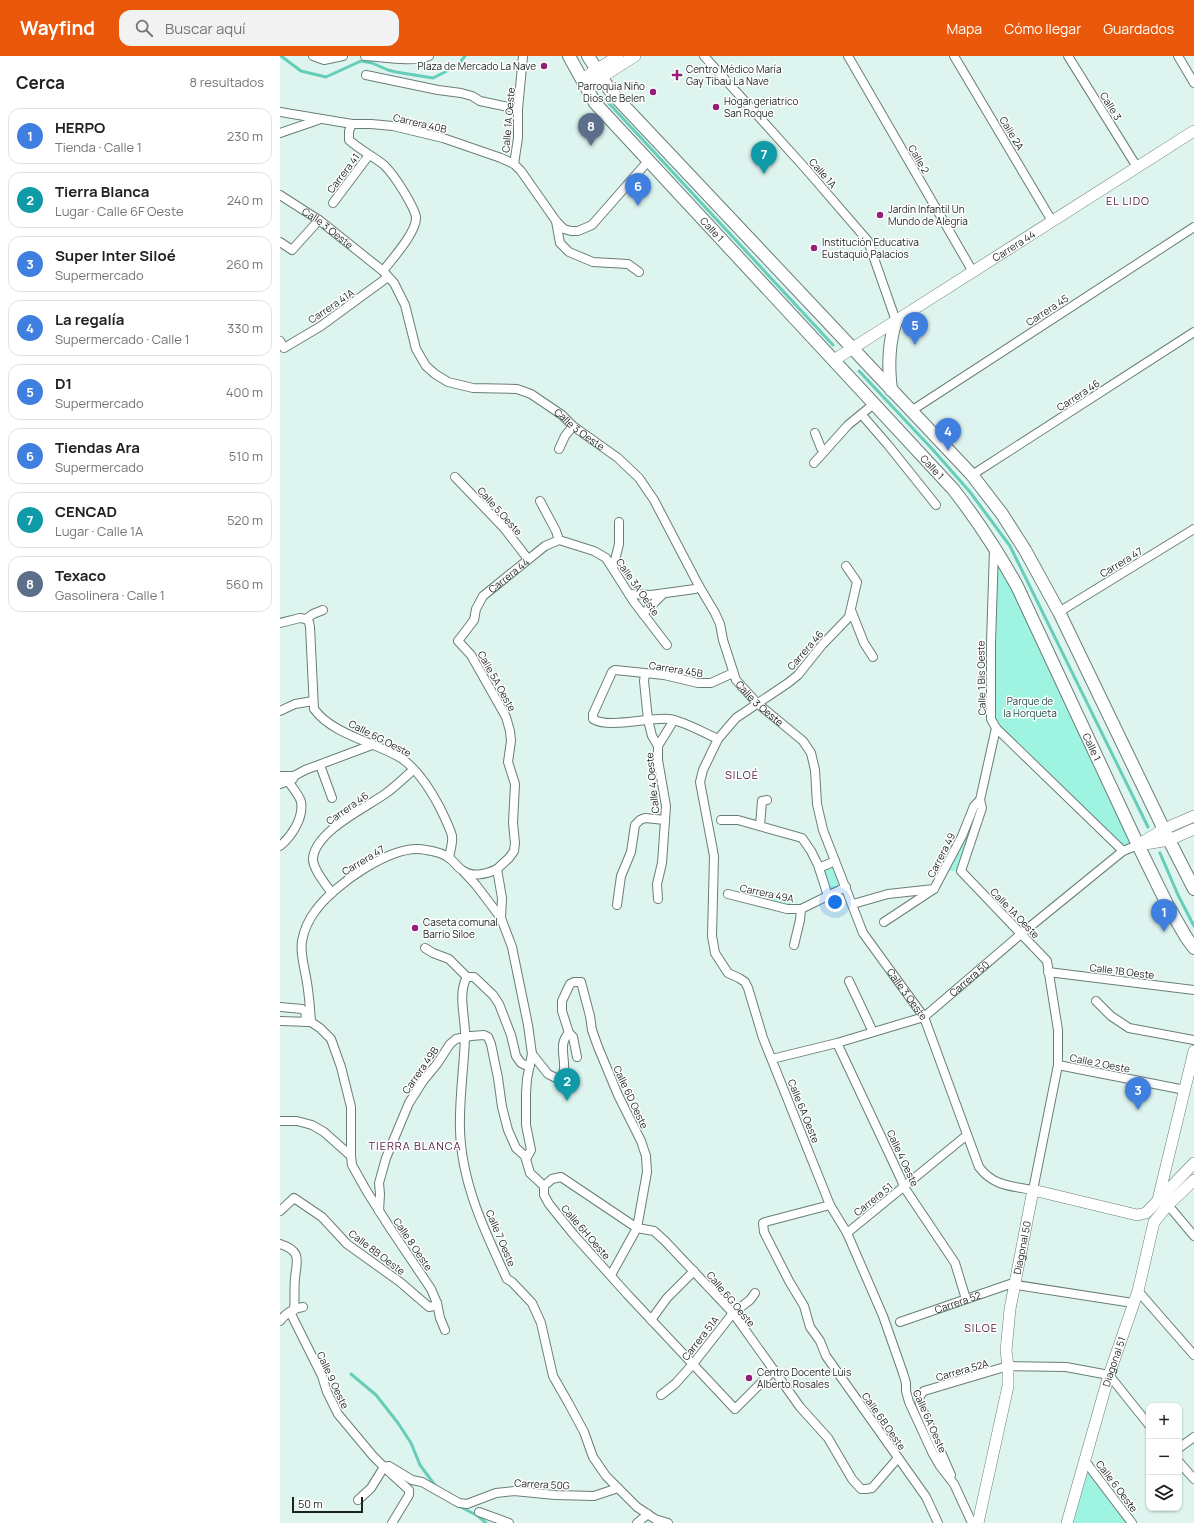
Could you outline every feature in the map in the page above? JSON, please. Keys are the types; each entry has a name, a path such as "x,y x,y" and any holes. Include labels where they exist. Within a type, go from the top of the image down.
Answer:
{"main road":[{"name":"Calle 1","path":"569,56 595,103 875,403 953,489 974,516 995,546 1017,586 1138,845 1167,904 1194,948"},
{"name":"Calle 1","path":"588,56 611,92 972,475 1002,514 1025,550 1059,612 1166,835 1194,889"},
{"path":"891,390 889,356 892,334 896,321"}],"street":[{"path":"313,56 324,60 343,56"},
{"path":"365,56 391,59 423,58 429,56"},
{"name":"Calle 1A Oeste","path":"523,56 518,109 518,138 514,164 521,171 556,221"},
{"path":"599,74 618,56"},
{"path":"584,83 635,56"},
{"name":"Calle 1A","path":"704,56 806,168 868,241 896,321"},
{"name":"Calle 2","path":"848,56 973,272"},
{"name":"Calle 2A","path":"954,56 1052,221"},
{"name":"Calle 3","path":"1068,56 1137,167"},
{"path":"1178,56 1194,84"},
{"path":"366,75 438,90 461,93 472,96 480,101 518,109"},
{"name":"Carrera 40B","path":"280,112 318,120 340,121 352,124 393,126 443,138 514,164"},
{"name":"Carrera 40B","path":"280,133 318,120"},
{"name":"Carrera 41A","path":"282,345 321,326 386,274 411,232 416,217 407,197 396,179 384,165 349,140 349,131 352,124"},
{"name":"Carrera 44","path":"834,360 1194,131"},
{"name":"Carrera 41","path":"333,203 369,155"},
{"path":"556,221 564,229 571,231 578,231 592,225 649,160"},
{"name":"Calle 3 Oeste","path":"280,195 319,220 386,274 394,283 405,305 416,349 426,366 435,374 448,382 473,388 498,388 524,391 547,404 573,426 618,458 639,478 654,500 699,586 715,613 720,624 723,640 736,680 756,703 803,741 811,753 817,804 823,830 863,933 924,1017 979,1167 985,1176 1004,1185 1033,1190 1138,1215 1146,1213 1158,1201"},
{"path":"280,242 292,250 319,220"},
{"path":"556,221 560,243 569,252 592,262 628,264 639,272"},
{"name":"Carrera 45","path":"911,411 1194,227"},
{"name":"Carrera 46","path":"972,475 1194,332"},
{"path":"814,463 848,425 875,403"},
{"path":"862,415 936,504"},
{"path":"559,449 573,426"},
{"path":"816,434 821,448 824,451"},
{"name":"Calle 5 Oeste","path":"455,477 504,528 528,560"},
{"path":"540,501 556,531 559,540"},
{"path":"613,568 618,544 619,522"},
{"name":"Carrera 47","path":"1059,612 1192,533"},
{"name":"Carrera 44","path":"458,641 474,620 476,609 483,596 545,546 559,540"},
{"name":"Calle 3A Oeste","path":"559,540 601,554 606,558 634,602 667,645"},
{"name":"Calle 1 Bis Oeste","path":"995,546 991,643 991,719 996,728"},
{"name":"Carrera 46","path":"718,739 736,718 798,675 822,645 849,617 857,582 846,566"},
{"path":"630,594 664,594 695,589 699,586"},
{"path":"643,614 664,594"},
{"path":"280,622 300,618 306,619 322,610"},
{"path":"851,610 864,643 873,657"},
{"name":"Calle 6G Oeste","path":"306,619 309,622 310,627 314,709 320,717 362,741 400,758 410,765 434,797 452,836 449,858"},
{"name":"Calle 5A Oeste","path":"458,641 471,655 506,717 510,731 511,741 508,762 515,784 513,823 515,843 514,851 509,858 496,869"},
{"name":"Carrera 45B","path":"648,720 614,724 596,721 593,719 593,714 613,671 664,675 698,683 711,683 734,673"},
{"name":"Calle 4 Oeste","path":"645,674 644,681 648,720 652,736 658,746 659,765 666,806 662,863 657,884 658,898"},
{"path":"280,711 295,704 313,701"},
{"path":"648,720 674,720 718,739"},
{"path":"658,746 674,720"},
{"path":"996,728 1123,851"},
{"name":"Carrera 49","path":"961,871 982,808 980,800 996,728"},
{"name":"Calle 6A Oeste","path":"718,739 703,770 700,782 714,856 712,936 716,954 719,961 728,973 745,982 748,988 763,1038 830,1205 847,1233 883,1316 903,1373 909,1402 933,1454 954,1484"},
{"path":"287,780 305,770 372,745"},
{"path":"320,765 332,798"},
{"name":"Carrera 46","path":"332,893 314,865 313,859 320,841 343,820 386,793 413,770"},
{"path":"280,776 287,780 301,801 300,819 280,846"},
{"path":"760,826 762,801 767,800"},
{"name":"Carrera 49","path":"853,904 888,894 934,888 962,836 974,806 980,800"},
{"name":"Carrera 50","path":"1166,835 1194,816"},
{"path":"617,905 621,876 631,852 635,825 640,820 645,818 665,820"},
{"path":"721,820 738,820 802,838 811,851 819,868 828,896"},
{"name":"Carrera 50","path":"772,1059 837,1043 924,1017 1021,934 1123,851 1166,835 1194,829"},
{"name":"Carrera 47","path":"308,1022 310,1005 302,955 302,943 307,927 316,910 332,893 357,873 390,855 418,848 443,854 449,858"},
{"path":"449,858 476,885 501,918 512,946 528,1025 532,1054 527,1079 526,1125 531,1150 526,1159"},
{"path":"819,868 835,862"},
{"path":"464,872 477,875 496,869 502,898 501,918"},
{"name":"Calle 1A Oeste","path":"961,871 1044,956 1047,960 1048,972"},
{"name":"Carrera 49A","path":"728,894 787,909 801,910 846,887"},
{"path":"884,922 934,888"},
{"path":"794,945 801,910"},
{"path":"425,948 450,959 467,978 474,977 492,995 499,1004 511,1035 516,1056 521,1063 530,1065"},
{"name":"Calle 1B Oeste","path":"1048,972 1194,990"},
{"name":"Diagonal 50","path":"978,1523 1008,1386 1006,1351 1010,1309 1058,1065 1058,1030 1048,972"},
{"name":"Calle 7 Oeste","path":"467,978 464,984 463,994 466,1036 462,1077 460,1129 463,1159 483,1228 507,1279 512,1282 532,1303 540,1323 553,1376 581,1426 593,1457 606,1476 637,1507 655,1519 668,1523"},
{"path":"849,981 873,1032"},
{"name":"Calle 6D Oeste","path":"569,1034 562,1011 562,1001 570,984 580,982 592,1030 598,1047 618,1095 641,1141 646,1156 646,1172 637,1228"},
{"path":"1096,1001 1111,1016 1129,1028 1194,1040"},
{"path":"280,1007 302,1008 306,1012 308,1022"},
{"path":"280,1021 308,1022 320,1028 331,1039 339,1060 351,1107 351,1156"},
{"path":"532,1054 548,1074 560,1080 563,1076 563,1041 569,1034 573,1037 577,1057"},
{"name":"Carrera 49B","path":"379,1211 379,1183 386,1158 409,1103 450,1044 456,1039 466,1036 484,1035"},
{"name":"Calle 6H Oeste","path":"484,1035 488,1037 493,1050 502,1107 508,1130 516,1148 526,1159 530,1172 544,1186 544,1195 549,1204 574,1235 651,1320 735,1409 774,1370"},
{"name":"Calle 4 Oeste","path":"837,1043 904,1187 955,1263 966,1299"},
{"path":"1158,1201 1194,1051"},
{"name":"Calle 2 Oeste","path":"1058,1065 1185,1090"},
{"path":"280,1121 297,1121 312,1124 324,1132 351,1156"},
{"name":"Carrera 51","path":"847,1233 967,1135"},
{"name":"Calle 8 Oeste","path":"351,1156 352,1165 364,1187 431,1289 438,1303 440,1318 445,1330"},
{"path":"1158,1201 1194,1162"},
{"name":"Calle 6G Oeste","path":"544,1186 552,1179 561,1177 637,1228 654,1231 733,1313 800,1407 828,1438 852,1479 861,1489 872,1488 898,1458"},
{"path":"1194,1180 1168,1205 1194,1236"},
{"path":"364,1187 379,1183"},
{"name":"Calle 8B Oeste","path":"280,1211 294,1198 322,1217 346,1244 400,1282 429,1307 438,1303"},
{"name":"Calle 6B Oeste","path":"830,1205 763,1223 764,1232 789,1281 804,1306 810,1327 820,1341 826,1356 926,1497 938,1523"},
{"name":"Diagonal 51","path":"1067,1523 1109,1375 1138,1290 1154,1222 1168,1205"},
{"path":"611,1275 637,1228"},
{"path":"280,1244 290,1247 297,1259 298,1268 295,1278 292,1311"},
{"path":"651,1320 667,1298 694,1271"},
{"path":"1015,1285 1133,1303"},
{"name":"Carrera 52","path":"900,1322 1003,1286 1015,1285"},
{"path":"1138,1290 1194,1355"},
{"name":"Carrera 51A","path":"661,1395 675,1384 693,1364 733,1313 750,1300 755,1293"},
{"path":"280,1321 284,1314 303,1308"},
{"name":"Calle 9 Oeste","path":"292,1311 338,1414 369,1451 409,1490 409,1495 392,1523"},
{"path":"1008,1366 1066,1367 1109,1375 1146,1421"},
{"name":"Carrera 52A","path":"921,1393 1008,1366"},
{"name":"Calle 6A Oeste","path":"921,1393 919,1398 920,1404 972,1523"},
{"path":"1182,1446 1194,1437"},
{"name":"Calle 6 Oeste","path":"1085,1461 1132,1523"},
{"path":"1182,1465 1194,1479"},
{"name":"Calle 9 Oeste","path":"384,1467 389,1466 412,1480 422,1482 459,1503 467,1504"},
{"path":"358,1500 371,1488 384,1467"},
{"name":"Carrera 50G","path":"467,1504 496,1493 514,1491 555,1495 594,1496 618,1488"},
{"path":"480,1512 487,1519 509,1523"},
{"path":"637,1523 648,1514"}],"green space":[{"name":"Parque de la Horqueta","path":"995,546 1138,845 1123,851 991,719"},
{"path":"980,800 961,871 949,871 940,879"},
{"path":"835,861 846,887 828,896 819,868"},
{"path":"766,894 787,895 795,909 772,905"},
{"path":"1085,1461 1132,1523 1067,1523"}],"waterway":[{"path":"281,56 301,71 326,77 361,61 372,63 396,72 433,78 457,66 465,56"},
{"path":"604,98 833,345"},
{"path":"859,371 970,492 1010,546 1148,827"},
{"path":"1160,853 1178,895 1194,926"},
{"path":"351,1374 376,1395 398,1423 411,1443 420,1465 437,1488"},
{"path":"459,1506 478,1516 486,1523"}],"place":[{"name":"Plaza de Mercado La Nave","path":"544,66"},
{"name":"Centro Médico María Gay Tibau La Nave","path":"677,75"},
{"name":"Parroquia Niño Dios de Belen","path":"653,92"},
{"name":"Hogar geriatrico San Roque","path":"716,107"},
{"name":"Texaco","path":"591,146"},
{"name":"CENCAD","path":"764,174"},
{"name":"Tiendas Ara","path":"638,206"},
{"name":"Jardín Infantil Un Mundo de Alegria","path":"880,215"},
{"name":"Institución Educativa Eustaquio Palacios","path":"814,248"},
{"name":"D1","path":"915,345"},
{"name":"La regalía","path":"948,451"},
{"name":"Caseta comunal Barrio Siloe","path":"415,928"},
{"name":"HERPO","path":"1164,932"},
{"name":"Tierra Blanca","path":"567,1101"},
{"name":"Super Inter Siloé","path":"1138,1110"},
{"name":"Centro Docente Luis Alberto Rosales","path":"749,1378"}],"district":[{"name":"EL LIDO","path":"1128,201"},
{"name":"SILOÉ","path":"742,775"},
{"name":"TIERRA BLANCA","path":"415,1146"},
{"name":"SILOE","path":"981,1328"}]}
